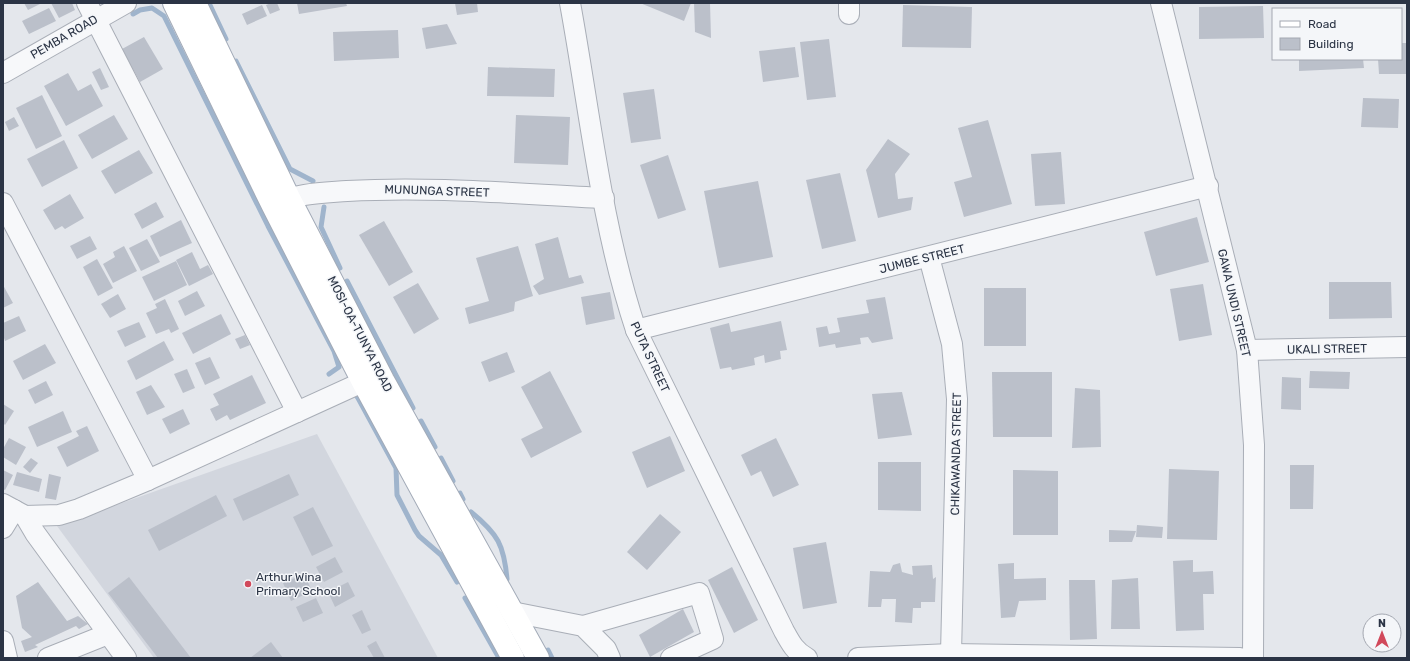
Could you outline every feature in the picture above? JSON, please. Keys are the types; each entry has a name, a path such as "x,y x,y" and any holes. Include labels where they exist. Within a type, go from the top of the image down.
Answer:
{"main road":[{"name":"MOSI-OA-TUNYA ROAD","path":"174,3 281,202 372,378 513,658"},
{"name":"MOSI-OA-TUNYA ROAD","path":"195,3 281,202"},
{"name":"MOSI-OA-TUNYA ROAD","path":"372,378 538,658"}],"street":[{"name":"PEMBA ROAD","path":"3,73 91,11 126,3"},
{"name":"PUTA STREET","path":"570,3 604,198 622,290 636,330 784,631 793,647 800,655 807,658"},
{"name":"GAWA UNDI STREET","path":"1162,3 1247,350 1254,445 1252,658"},
{"path":"91,11 297,412"},
{"name":"JUMBE STREET","path":"636,330 929,258 1208,186"},
{"name":"MUNUNGA STREET","path":"281,202 315,194 383,190 442,190 604,198"},
{"path":"3,203 148,480"},
{"name":"CHIKAWANDA STREET","path":"929,258 952,344 956,379 951,654"},
{"name":"UKALI STREET","path":"1247,350 1407,347"},
{"path":"14,510 59,515 79,509 148,480 372,378"},
{"path":"3,528 14,510"},
{"path":"14,510 126,658"},
{"path":"512,612 583,626 699,593 713,639 671,658"},
{"path":"583,626 606,649 610,658"},
{"path":"48,658 108,634"},
{"path":"3,641 7,658"},
{"path":"858,658 951,654 1240,658"}],"shaded area":[{"name":"Arthur Wina Primary School","path":"317,434 438,658 154,658 57,526"}],"building":[{"path":"24,3 42,3 28,10"},
{"path":"51,3 72,3 75,10 59,18"},
{"path":"277,3 280,10 270,14 266,5"},
{"path":"297,3 346,3 347,6 299,14"},
{"path":"455,3 477,3 478,12 457,15"},
{"path":"640,3 691,3 684,21"},
{"path":"694,3 710,3 711,38 695,32"},
{"path":"262,5 267,16 247,25 242,14"},
{"path":"903,5 972,7 971,48 902,47"},
{"path":"1263,6 1264,38 1199,39 1199,7"},
{"path":"49,8 56,21 29,34 22,21"},
{"path":"447,24 457,44 426,49 422,28"},
{"path":"398,30 399,58 334,61 333,32"},
{"path":"144,37 163,69 140,82 122,49"},
{"path":"829,39 836,97 807,100 800,42"},
{"path":"1402,43 1407,43 1407,74 1379,74 1378,60 1402,60"},
{"path":"795,47 799,77 763,82 759,51"},
{"path":"1299,60 1363,60 1364,68 1299,71"},
{"path":"488,67 555,69 554,97 487,96"},
{"path":"100,68 109,87 101,90 92,72"},
{"path":"68,73 78,91 91,84 103,106 66,126 44,86"},
{"path":"654,89 661,139 631,143 623,93"},
{"path":"42,95 62,136 36,149 16,108"},
{"path":"1363,98 1399,99 1398,128 1361,127"},
{"path":"114,115 128,139 92,159 78,135"},
{"path":"516,115 570,117 568,165 514,163"},
{"path":"14,117 19,126 9,131 5,122"},
{"path":"988,120 1012,204 964,217 954,182 972,177 958,128"},
{"path":"888,139 910,154 895,174 898,199 913,197 911,210 878,218 866,170"},
{"path":"64,140 78,168 42,187 27,159"},
{"path":"139,150 153,173 115,194 101,171"},
{"path":"1061,152 1065,204 1035,206 1031,154"},
{"path":"668,155 686,210 658,219 640,165"},
{"path":"840,173 856,241 822,249 806,180"},
{"path":"758,181 773,257 719,268 704,191"},
{"path":"70,194 84,218 65,229 62,226 55,230 43,210"},
{"path":"156,202 164,217 142,229 134,214"},
{"path":"1197,217 1209,262 1156,276 1144,232"},
{"path":"181,220 192,243 160,257 150,236"},
{"path":"384,221 413,272 389,286 359,235"},
{"path":"90,236 97,249 77,259 70,246"},
{"path":"558,237 569,278 581,275 584,283 539,295 533,286 544,279 535,244"},
{"path":"147,239 160,262 141,271 129,248"},
{"path":"124,246 137,271 113,283 103,264 115,257 113,252"},
{"path":"518,246 533,296 515,302 514,311 469,324 465,308 489,301 476,258"},
{"path":"192,252 200,269 208,265 213,274 189,286 176,260"},
{"path":"97,259 113,288 98,296 83,267"},
{"path":"176,261 187,285 154,301 142,277"},
{"path":"1329,282 1391,282 1392,318 1329,319"},
{"path":"418,283 439,319 414,334 393,297"},
{"path":"1203,284 1212,335 1179,341 1170,289"},
{"path":"3,285 13,303 3,308"},
{"path":"984,288 1026,288 1026,346 984,346"},
{"path":"197,291 205,306 185,316 178,301"},
{"path":"610,292 615,319 586,325 581,297"},
{"path":"118,294 126,309 110,318 101,304"},
{"path":"885,297 893,339 872,343 868,337 860,338 861,344 836,348 835,344 819,347 816,328 827,326 829,334 840,332 837,318 869,313 866,300"},
{"path":"165,299 179,329 171,333 169,329 156,334 146,313 157,308 155,304"},
{"path":"221,314 231,334 193,354 182,333"},
{"path":"19,316 26,331 5,341 3,335 3,323"},
{"path":"781,321 787,350 780,351 781,359 765,363 764,355 754,358 755,365 732,370 731,367 720,369 710,328 729,323 731,332"},
{"path":"139,322 146,337 125,347 117,331"},
{"path":"245,335 250,345 240,349 235,339"},
{"path":"164,341 174,360 136,380 127,361"},
{"path":"45,344 56,363 23,380 13,361"},
{"path":"507,352 515,372 489,382 481,362"},
{"path":"210,357 220,378 205,385 195,363"},
{"path":"187,369 195,388 183,393 174,374"},
{"path":"550,371 582,432 531,458 521,439 543,428 521,387"},
{"path":"1310,371 1350,372 1349,389 1309,388"},
{"path":"992,372 1052,372 1052,437 993,437"},
{"path":"252,375 266,403 230,420 227,415 216,421 210,409 219,405 213,394"},
{"path":"1282,377 1301,378 1301,410 1281,409"},
{"path":"46,381 53,395 35,404 28,390"},
{"path":"151,385 165,407 147,415 136,392"},
{"path":"1075,388 1100,390 1101,447 1072,448"},
{"path":"902,392 912,435 878,439 872,394"},
{"path":"3,404 14,411 5,425 3,423"},
{"path":"183,409 190,424 170,434 162,419"},
{"path":"63,411 72,432 37,447 28,427"},
{"path":"87,426 99,451 67,467 57,447 79,436 76,431"},
{"path":"670,436 685,471 647,488 632,452"},
{"path":"9,438 26,447 16,465 3,457 3,449"},
{"path":"776,438 799,485 773,497 761,471 751,476 741,455"},
{"path":"31,458 38,463 30,473 23,467"},
{"path":"878,462 921,462 921,511 878,510"},
{"path":"1290,465 1314,465 1313,509 1290,509"},
{"path":"1169,469 1219,471 1217,540 1167,539"},
{"path":"3,470 13,475 5,490 3,489"},
{"path":"1013,470 1058,471 1058,535 1013,535"},
{"path":"17,472 42,479 39,492 13,485"},
{"path":"49,474 61,477 56,500 45,498"},
{"path":"289,474 299,495 243,521 233,499"},
{"path":"216,495 227,516 159,551 148,530"},
{"path":"313,507 333,546 312,556 293,517"},
{"path":"660,514 681,532 647,570 627,552"},
{"path":"1137,525 1163,527 1162,538 1136,537"},
{"path":"1109,530 1136,531 1132,542 1109,542"},
{"path":"826,542 837,603 803,609 793,548"},
{"path":"335,557 343,572 324,582 316,567"},
{"path":"1193,560 1193,572 1213,571 1214,594 1203,594 1204,630 1176,631 1173,561"},
{"path":"900,563 902,572 913,575 912,566 932,565 933,579 936,577 935,602 921,602 921,608 913,608 912,623 895,622 896,599 882,599 881,607 868,607 870,571 890,572 893,565"},
{"path":"1014,563 1014,579 1046,578 1046,600 1019,601 1015,617 1001,618 998,564"},
{"path":"732,567 758,620 734,633 708,580"},
{"path":"304,574 312,591 291,601 283,583"},
{"path":"129,577 191,658 158,658 108,593"},
{"path":"1138,578 1140,629 1111,629 1112,580"},
{"path":"1069,580 1095,580 1097,639 1070,640"},
{"path":"38,582 67,621 78,616 88,624 79,629 76,626 35,645 38,647 25,652 21,641 32,637 22,628 16,596"},
{"path":"348,582 355,596 335,607 328,592"},
{"path":"316,598 323,613 303,622 296,607"},
{"path":"683,609 694,632 650,657 639,635"},
{"path":"362,610 371,630 362,634 352,615"},
{"path":"376,641 385,658 374,658 367,646"},
{"path":"271,642 283,658 250,658"}],"waterway":[{"path":"209,3 226,39"},
{"path":"133,14 140,10 152,8 164,16 268,226 334,351 339,367 329,374"},
{"path":"236,61 290,169 313,181"},
{"path":"324,207 321,227 340,268"},
{"path":"347,281 413,408"},
{"path":"351,395 355,394 358,398 396,468 397,495 415,530 419,536 441,555 457,582"},
{"path":"421,421 435,447"},
{"path":"441,458 453,481"},
{"path":"460,493 463,499"},
{"path":"471,512 488,527 498,541 504,557 507,579"},
{"path":"465,598 499,658"},
{"path":"548,650 552,658"}],"place":[{"name":"Arthur Wina Primary School","path":"248,584"}]}
